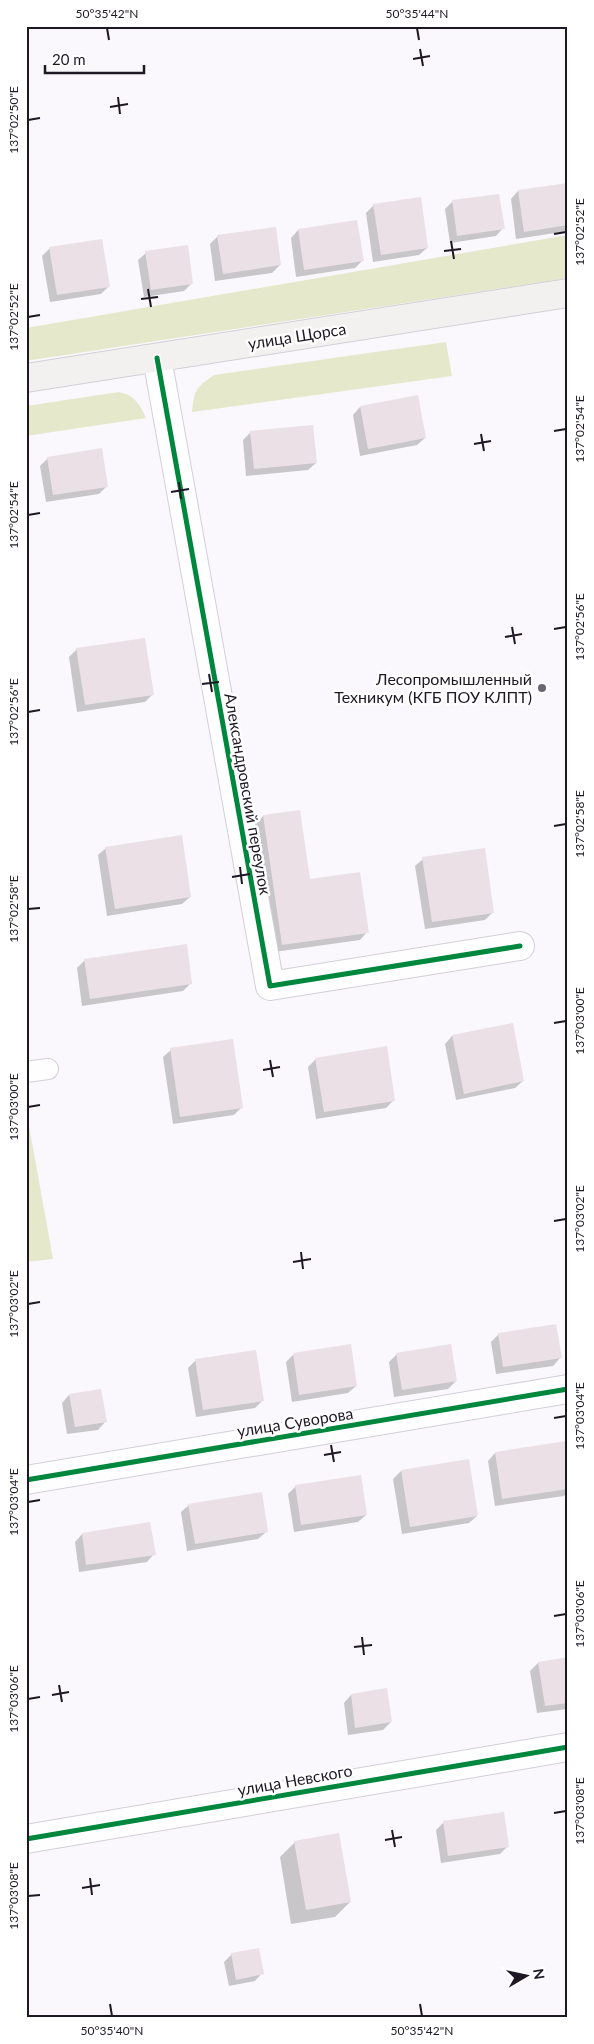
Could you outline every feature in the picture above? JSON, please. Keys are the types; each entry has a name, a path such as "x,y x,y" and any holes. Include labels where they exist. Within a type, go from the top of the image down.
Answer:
{"street":[{"name":"улица Щорса","path":"26,378 568,293"},
{"name":"Александровский переулок","path":"157,358 270,986 520,946"},
{"name":"улица Суворова","path":"26,1480 568,1389"},
{"name":"улица Невского","path":"26,1838 568,1747"}],"lane":[{"path":"26,1072 48,1069"}],"green space":[{"path":"568,235 568,278 26,361 26,328"},
{"path":"446,342 452,376 192,412 197,390 214,375"},
{"path":"119,392 129,395 136,401 146,418 26,436 26,406"},
{"path":"26,1109 53,1259 26,1262"}],"building":[{"path":"568,183 568,225 524,232 518,190"},
{"path":"499,194 505,229 457,236 452,200"},
{"path":"421,197 428,248 381,255 373,204"},
{"path":"357,220 364,261 304,270 298,229"},
{"path":"276,227 281,265 223,274 217,235"},
{"path":"102,239 110,287 57,295 49,247"},
{"path":"188,245 193,284 151,290 145,251"},
{"path":"418,395 426,438 368,449 360,406"},
{"path":"313,425 317,463 254,469 250,431"},
{"path":"102,448 108,487 53,495 47,457"},
{"path":"145,638 154,695 85,705 76,648"},
{"path":"300,810 310,879 360,872 369,933 282,945 263,815"},
{"path":"182,835 191,897 115,909 105,847"},
{"path":"485,848 494,913 432,922 422,857"},
{"path":"187,944 192,984 90,999 84,959"},
{"path":"513,1023 524,1081 464,1094 452,1035"},
{"path":"233,1039 243,1108 180,1117 170,1048"},
{"path":"387,1046 395,1101 324,1112 315,1058"},
{"path":"556,1324 562,1358 503,1367 498,1333"},
{"path":"351,1344 357,1386 299,1395 293,1353"},
{"path":"451,1344 457,1381 402,1390 396,1353"},
{"path":"256,1350 264,1401 203,1410 195,1359"},
{"path":"101,1389 107,1422 75,1427 69,1394"},
{"path":"566,1441 568,1489 502,1499 495,1452"},
{"path":"469,1459 478,1516 410,1527 401,1470"},
{"path":"361,1475 367,1515 301,1525 295,1485"},
{"path":"262,1492 268,1532 195,1544 188,1504"},
{"path":"150,1522 156,1555 86,1565 82,1533"},
{"path":"568,1657 568,1703 545,1706 538,1662"},
{"path":"387,1688 392,1722 355,1728 351,1694"},
{"path":"504,1812 509,1847 448,1856 443,1821"},
{"path":"339,1833 351,1902 306,1910 294,1841"},
{"path":"259,1948 264,1974 236,1980 231,1953"}],"cycle path":[{"path":"157,358 270,986 520,946"},
{"path":"26,1480 568,1389"},
{"path":"26,1839 568,1747"}],"place":[{"name":"Лесопромышленный Техникум (КГБ ПОУ КЛПТ)","path":"542,688"}]}
